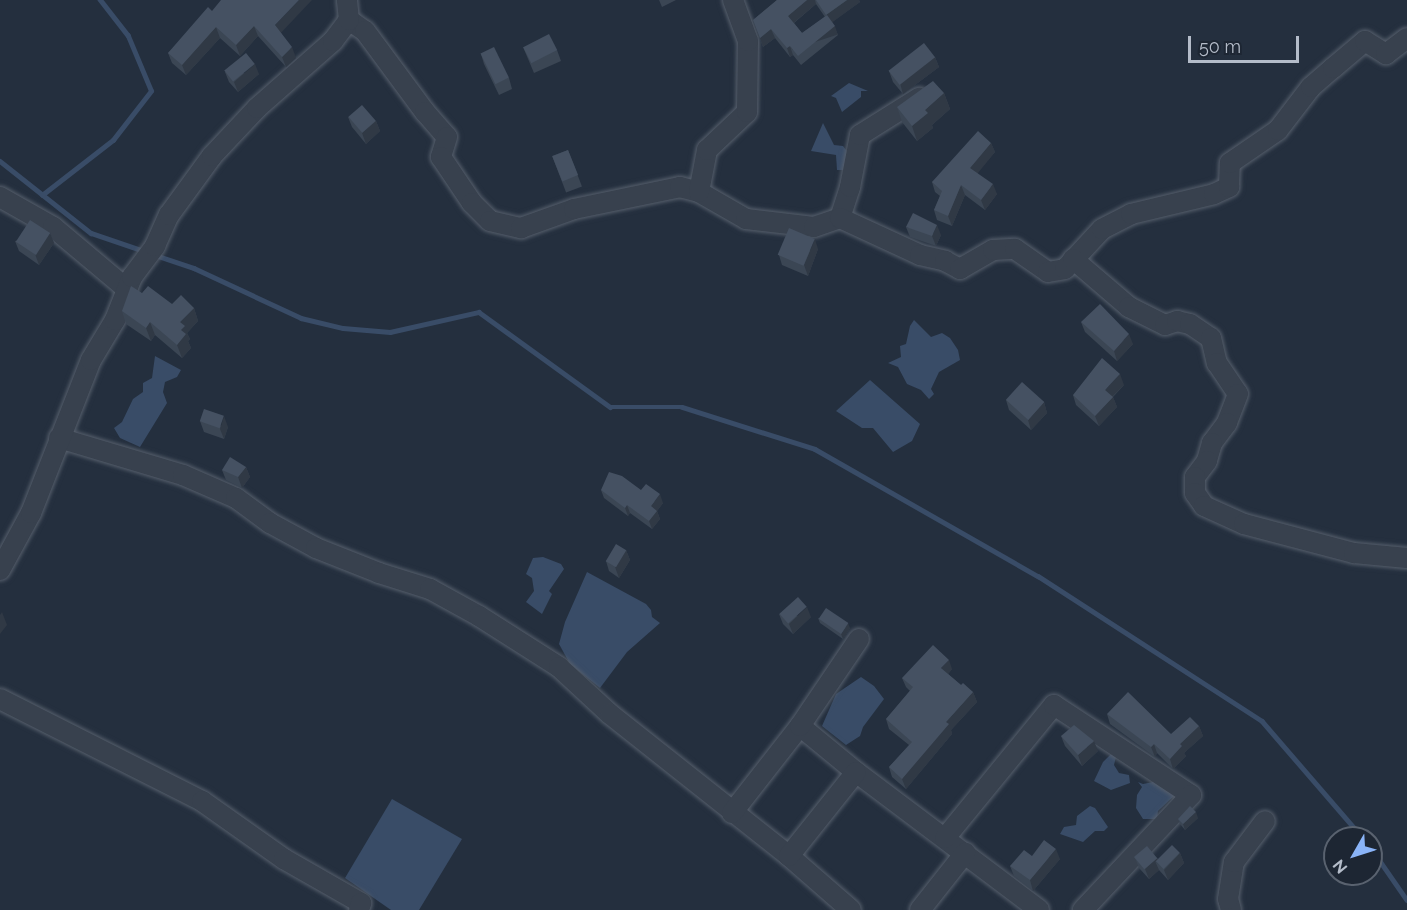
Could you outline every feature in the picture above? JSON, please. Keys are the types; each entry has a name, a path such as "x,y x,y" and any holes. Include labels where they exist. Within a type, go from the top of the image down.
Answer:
{"street":[{"path":"699,192 707,150 747,112 748,41 733,0"},
{"path":"0,570 31,513 91,360 115,320 132,278 155,246 169,214 212,156 257,108 333,41 348,10 447,137 441,157 472,203 490,221 521,228 574,210 680,187 699,192 746,219 814,227 840,218 920,255 945,261 960,269 993,250 1015,249 1048,272 1065,269 1102,229 1131,214 1214,194 1229,188 1230,163 1278,130 1311,87 1365,41 1386,54 1407,38"},
{"path":"840,218 850,187 860,135 922,96"},
{"path":"0,197 53,227 127,289"},
{"path":"1073,259 1129,307 1164,325 1177,321 1190,324 1204,331 1215,346 1217,363 1238,394 1227,423 1212,443 1207,461 1195,477 1195,493 1204,506 1244,524 1354,553 1407,558"},
{"path":"59,438 183,475 236,498 270,523 316,548 379,573 430,589 479,616 559,667 610,714 789,856 851,910"},
{"path":"732,813 800,726 859,639"},
{"path":"0,699 202,801 284,859 365,908"},
{"path":"945,838 1054,705 1191,795 1083,910"},
{"path":"800,726 856,772 1039,910"},
{"path":"789,856 856,772"},
{"path":"1231,910 1228,899 1234,862 1265,821"},
{"path":"920,910 965,853"}],"water":[{"path":"849,83 868,91 861,91 861,97 842,112 836,98 831,96"},
{"path":"823,123 834,145 843,146 849,154 846,170 837,170 836,155 811,151"},
{"path":"914,320 931,337 942,333 950,338 958,350 960,360 939,372 931,389 934,394 929,399 921,390 907,384 898,367 888,363 901,357 900,346 906,344 910,326"},
{"path":"155,356 181,370 177,377 165,382 163,392 167,403 140,447 120,438 114,428 122,422 133,399 143,392 143,383 152,378"},
{"path":"870,380 920,424 912,441 893,452 873,428 862,428 836,411"},
{"path":"543,557 561,564 564,569 549,591 552,594 542,614 526,602 534,591 532,578 526,574 533,558"},
{"path":"587,572 646,604 651,610 652,617 660,623 627,652 600,688 570,664 559,644 565,622"},
{"path":"861,677 874,686 884,699 863,727 860,736 846,745 822,726 836,694"},
{"path":"1112,753 1116,757 1114,765 1119,773 1129,775 1130,783 1111,790 1094,781 1103,762"},
{"path":"1158,781 1175,795 1158,811 1157,819 1143,819 1136,808 1137,795 1142,787 1138,782 1143,784"},
{"path":"392,799 462,839 419,910 391,910 345,878"},
{"path":"1090,806 1095,808 1108,827 1104,831 1095,831 1083,842 1060,834 1064,827 1076,825 1077,816"}],"building":[{"path":"221,0 299,0 275,25 292,47 282,57 254,26 236,45 216,27 182,65 168,53 208,7 212,11"},
{"path":"777,0 807,0 788,16 802,33 827,15 835,26 798,56 790,46 787,48 771,29 760,38 753,20"},
{"path":"816,0 847,0 826,15"},
{"path":"549,34 557,50 531,63 523,47"},
{"path":"924,43 935,57 900,85 889,71"},
{"path":"494,47 509,78 495,84 481,54"},
{"path":"246,53 255,64 233,82 224,71"},
{"path":"933,81 944,93 925,110 928,113 912,126 897,107"},
{"path":"362,105 376,121 362,133 348,117"},
{"path":"978,131 991,143 970,168 993,184 981,200 961,185 948,216 934,210 942,191 932,182"},
{"path":"568,150 578,175 562,181 552,156"},
{"path":"913,213 937,225 932,236 906,227"},
{"path":"30,220 50,233 36,255 16,242"},
{"path":"789,228 815,239 803,266 778,255"},
{"path":"131,286 142,293 148,286 172,304 181,295 194,308 180,322 185,326 181,330 186,334 177,345 150,322 146,328 122,311"},
{"path":"1100,304 1129,334 1114,351 1081,322"},
{"path":"1102,358 1120,374 1105,390 1113,397 1095,416 1073,395"},
{"path":"1022,382 1044,402 1028,420 1006,400"},
{"path":"204,409 224,416 220,428 200,421"},
{"path":"230,457 246,467 238,477 222,470"},
{"path":"609,472 622,476 641,490 646,484 660,494 651,506 657,511 649,521 627,505 625,508 601,490"},
{"path":"616,544 626,550 616,567 606,561"},
{"path":"798,597 807,607 788,623 779,614"},
{"path":"826,608 848,623 841,634 819,619"},
{"path":"933,645 949,660 941,668 973,692 946,722 949,724 902,779 889,767 912,742 886,719 913,687 902,678"},
{"path":"1128,692 1171,734 1190,717 1199,726 1180,744 1182,746 1170,759 1154,744 1151,747 1107,714"},
{"path":"1074,725 1094,741 1078,755 1061,736"},
{"path":"1190,806 1196,812 1183,824 1178,819"},
{"path":"1044,840 1056,849 1030,880 1010,866 1024,850 1032,856"},
{"path":"1172,845 1180,853 1164,869 1156,861"},
{"path":"1147,846 1157,858 1144,869 1134,857"}],"waterway":[{"path":"42,195 113,140 151,91 128,36 100,0"},
{"path":"0,161 91,233 144,251"},
{"path":"155,255 194,268 301,318 343,328 390,332 479,312 610,407 682,407 815,449 1038,576 1262,721 1353,826"},
{"path":"1383,865 1407,900"}]}
